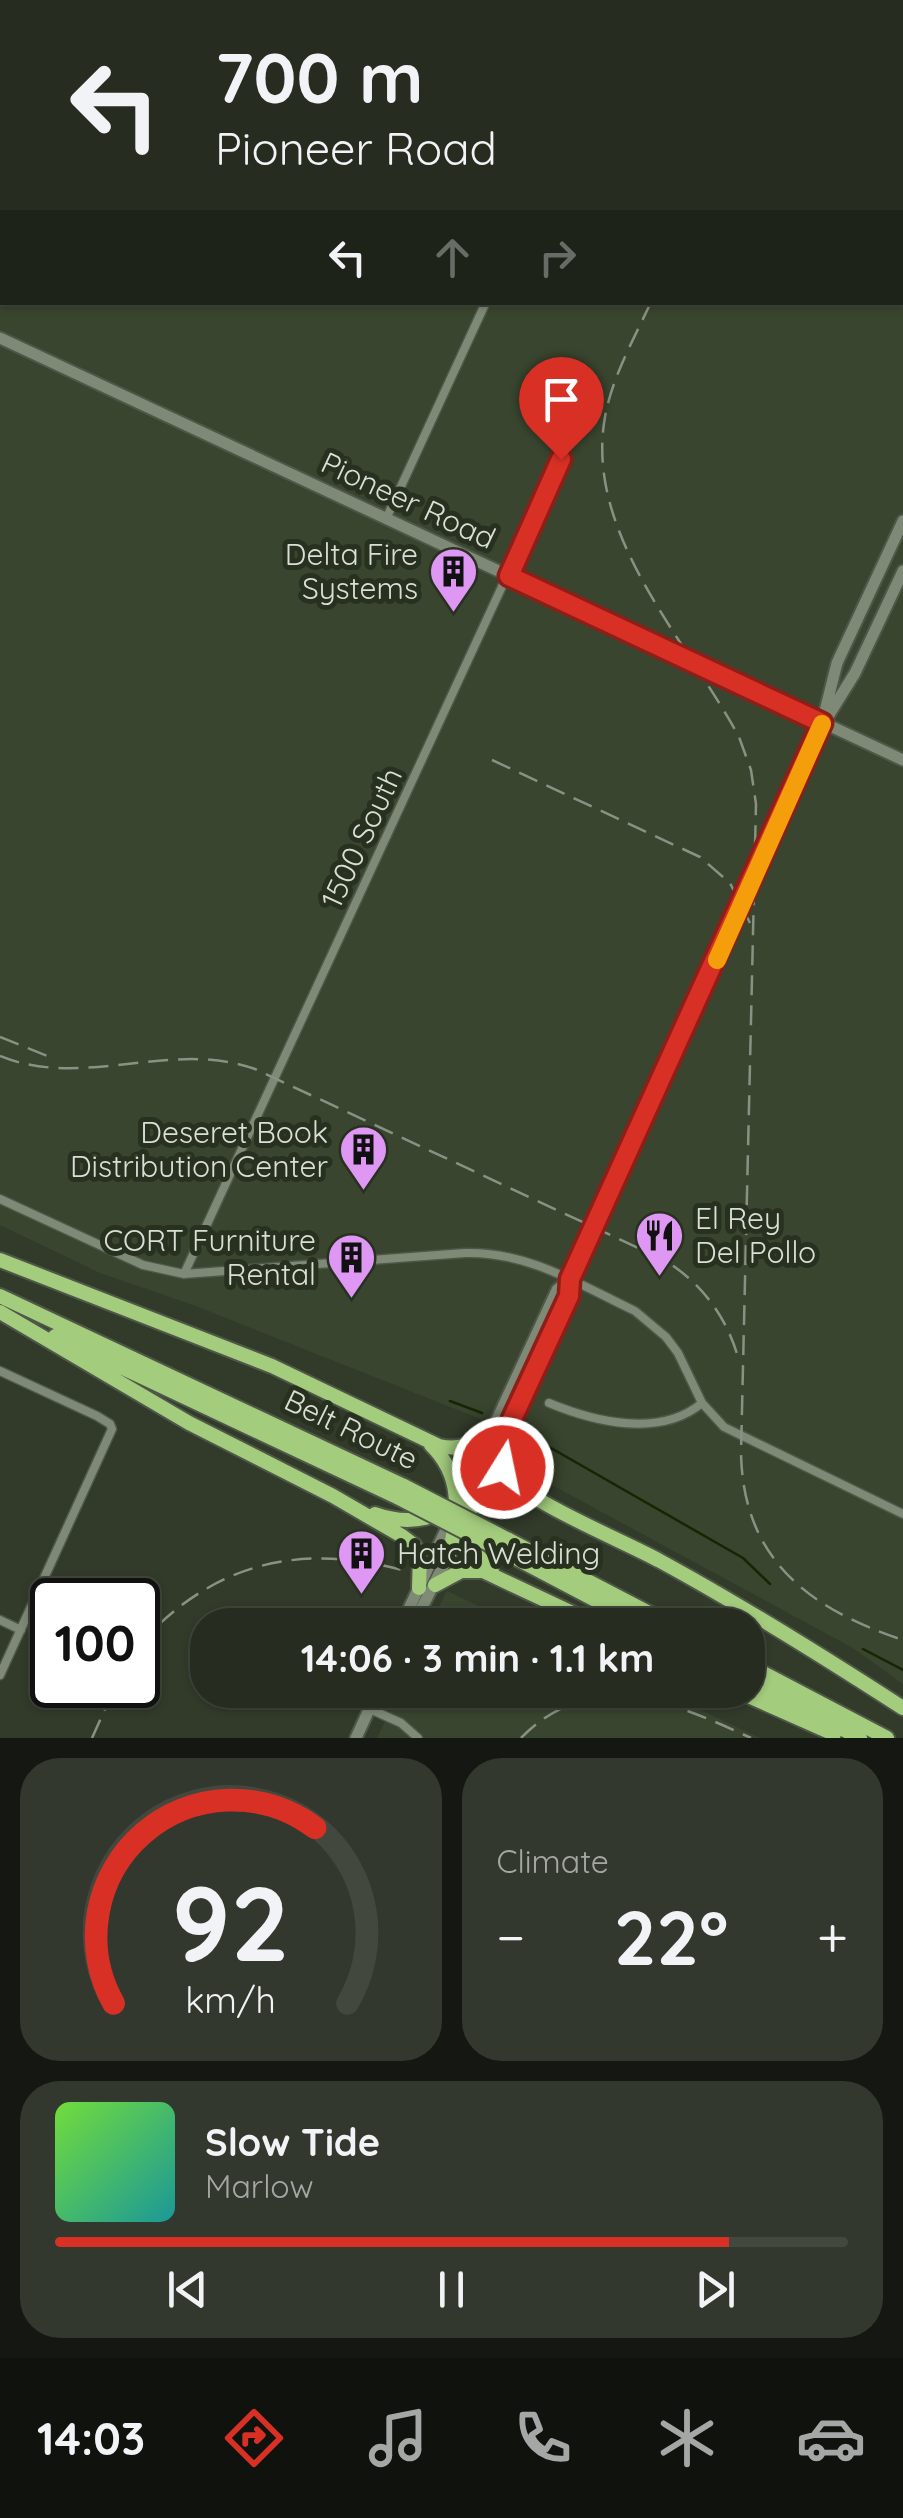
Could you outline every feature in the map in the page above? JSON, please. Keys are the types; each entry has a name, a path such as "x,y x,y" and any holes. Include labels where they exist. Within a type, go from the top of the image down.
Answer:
{"highway":[{"path":"0,1260 272,1366 426,1442 463,1447 500,1429 503,1468 511,1480 534,1497 680,1572 903,1708"},
{"name":"Belt Route","path":"0,1296 637,1608"},
{"path":"0,1311 189,1423 333,1496 382,1516 408,1521 502,1495 534,1497"},
{"name":"Belt Route","path":"0,1311 401,1492"},
{"path":"426,1442 444,1459 453,1475 467,1505 472,1545 493,1574"},
{"path":"450,1552 467,1505 476,1463"},
{"path":"333,1496 414,1546 421,1560 419,1588"},
{"path":"444,1533 467,1505"},
{"name":"Belt Route","path":"505,1545 614,1608"},
{"path":"435,1585 460,1571 476,1570 493,1574 563,1608"},
{"path":"765,1674 887,1738"},
{"path":"765,1689 860,1738"},
{"path":"765,1704 842,1738"}],"main road":[{"name":"Pioneer Road","path":"0,338 903,760"},
{"path":"822,723 837,663 897,551 903,521"},
{"path":"467,1505 500,1429 569,1296 570,1279 822,723 855,673 903,571"},
{"path":"476,1463 500,1429"},
{"path":"410,1608 444,1533"},
{"path":"421,1608 450,1552"},
{"path":"356,1738 370,1709"}],"street":[{"path":"386,518 485,305"},
{"name":"1500 South","path":"184,1274 579,420"},
{"path":"0,1198 143,1265 184,1274 484,1252 523,1259 650,1321 678,1353 702,1403 724,1427 903,1514"},
{"path":"0,1371 112,1426 110,1438 0,1675"},
{"path":"549,1402 590,1418 622,1422 670,1421 702,1403"},
{"path":"0,1620 21,1630"},
{"path":"370,1709 401,1724 418,1738"}],"shaded area":[{"path":"0,305 903,305 903,1684 853,1648 550,1484 478,1418 193,1305 100,1273 0,1225"},
{"path":"447,1591 483,1608 438,1608"},
{"path":"391,1708 696,1708 760,1738 377,1738"}],"waterway":[{"path":"450,1401 482,1413"},
{"path":"523,1432 743,1558 770,1584"},
{"path":"863,1649 903,1670"}],"railway":[{"path":"650,305 608,402 603,460 610,503 624,544 645,584 739,737 751,770 756,804 741,1453 745,1490 754,1523 768,1551 788,1575 838,1613 903,1640"},
{"path":"492,760 700,857 730,883 750,923"},
{"path":"0,1037 55,1059"},
{"path":"0,1056 31,1065 63,1068 191,1059 255,1069 666,1261 711,1302 738,1357"},
{"path":"160,1624 195,1596 258,1567 292,1560 327,1559 402,1570"},
{"path":"521,1738 548,1716 576,1703 604,1697 663,1703 751,1738"},
{"path":"92,1738 106,1708"}],"slow traffic":[{"path":"717,960 822,724"}],"place":[{"name":"Delta Fire Systems","path":"453,614"},
{"name":"Deseret Book Distribution Center","path":"363,1192"},
{"name":"El Rey Del Pollo","path":"660,1278"},
{"name":"CORT Furniture Rental","path":"351,1300"},
{"name":"Hatch Welding","path":"362,1596"}],"route":[{"path":"503,1468 501,1454 507,1430 569,1296 570,1279 822,723 509,576 561,459"}]}
